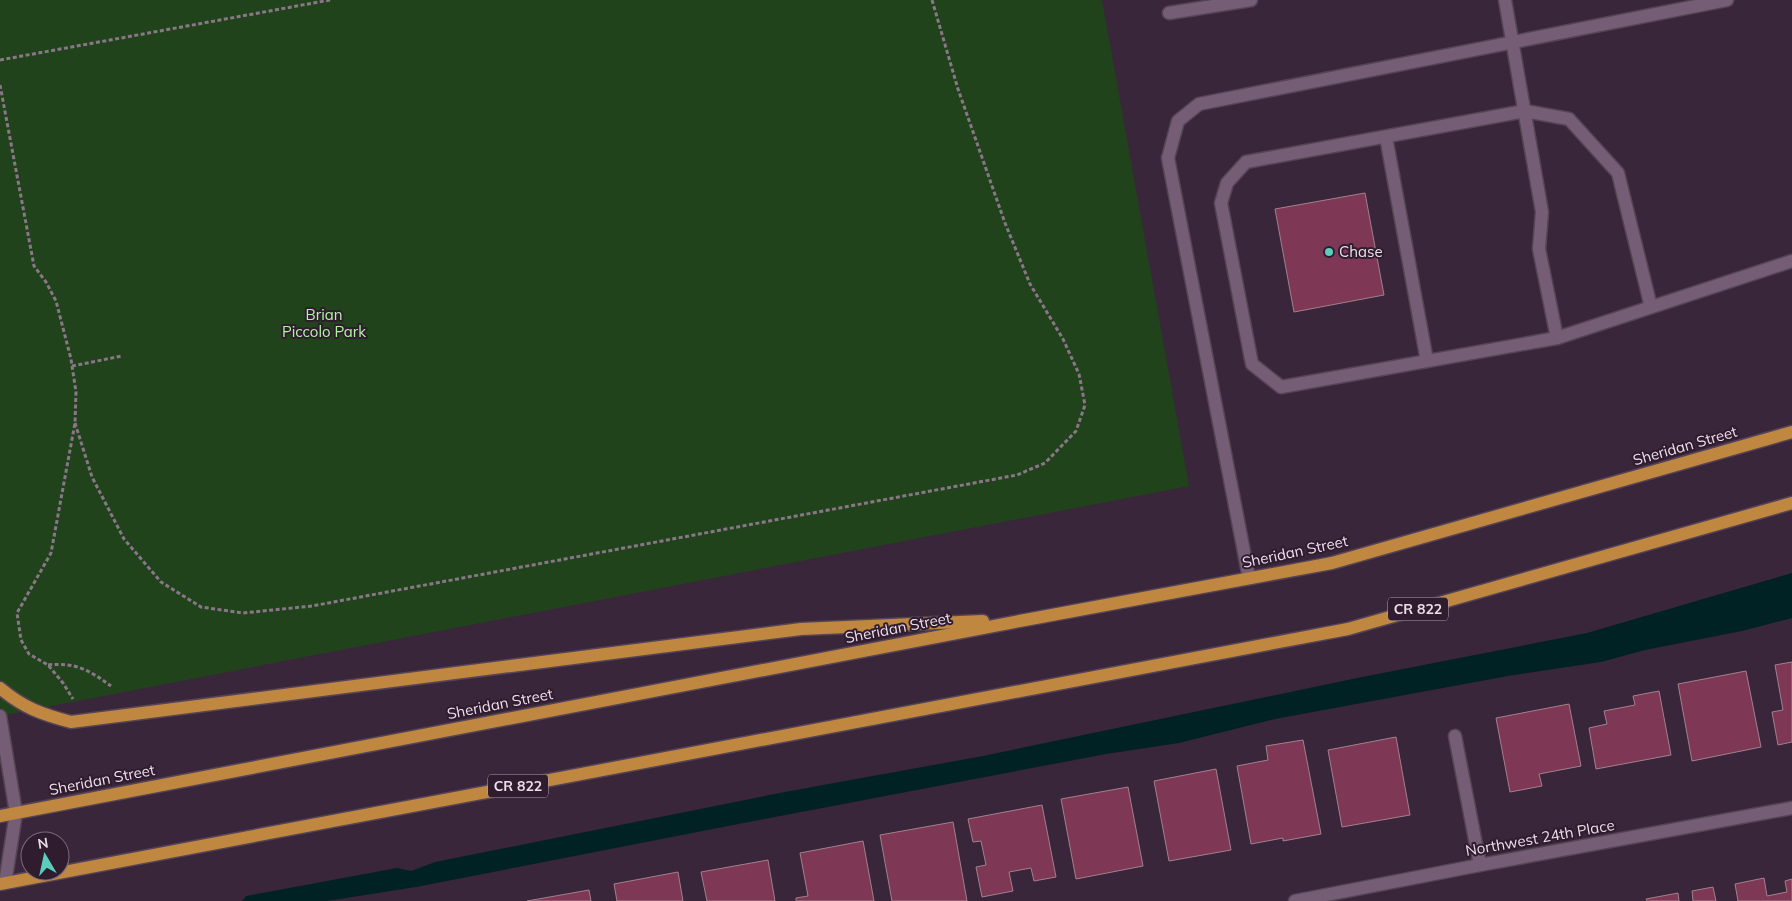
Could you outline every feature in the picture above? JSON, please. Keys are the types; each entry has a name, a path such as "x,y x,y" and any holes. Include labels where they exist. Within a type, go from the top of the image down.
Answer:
{"main road":[{"name":"Sheridan Street","path":"0,816 1332,563 1792,432"},
{"name":"CR 822","path":"2,880 1348,629 1792,503"},
{"path":"0,688 17,702 43,715 71,722 801,629 1025,620"}],"street":[{"path":"1169,13 1251,0"},
{"path":"1505,0 1542,212 1540,249 1557,338"},
{"path":"1249,578 1168,158 1178,121 1199,104 1727,0"},
{"path":"1651,307 1618,173 1569,119 1525,111 1246,162 1227,183 1221,203 1252,364 1281,387 1557,338 1792,261"},
{"path":"1386,137 1427,361"},
{"path":"0,716 16,813 2,880"},
{"path":"1455,736 1480,865"},
{"name":"Northwest 24th Place","path":"1295,901 1792,808"}],"path":[{"path":"0,60 330,0"},
{"path":"75,423 92,477 124,539 161,582 201,607 243,613 312,606 1017,475 1045,462 1076,431 1085,405 1079,374 1063,340 1030,284 1005,223 958,89 932,0"},
{"path":"0,85 34,266 46,282 56,301 72,366 76,392 75,423 51,553 17,613 21,640 29,654 48,665 73,699"},
{"path":"72,366 122,356"},
{"path":"48,665 73,665 87,670 111,686"}],"green space":[{"name":"Brian Piccolo Park","path":"0,0 1102,0 1189,486 0,716"}],"shaded area":[{"path":"1792,573 1792,618 1742,631 1645,650 1601,662 1508,676 1275,719 1179,743 1106,754 416,887 327,901 242,901 246,896 397,868 411,871 435,862 790,791 983,756 1357,678 1587,633"}],"building":[{"name":"Chase","path":"1365,193 1384,295 1294,312 1275,209"},
{"path":"1792,662 1792,742 1778,745 1772,712 1783,710 1775,665"},
{"path":"1746,671 1761,747 1692,761 1678,684"},
{"path":"1659,691 1671,755 1596,769 1589,728 1607,724 1604,711 1635,705 1633,696"},
{"path":"1569,704 1581,766 1539,774 1542,786 1510,792 1496,718"},
{"path":"1396,737 1410,815 1342,827 1328,750"},
{"path":"1303,740 1321,834 1283,841 1283,838 1251,844 1237,766 1268,760 1266,746"},
{"path":"1216,769 1231,850 1169,861 1154,781"},
{"path":"1128,787 1143,866 1076,879 1061,799"},
{"path":"1042,805 1056,877 1034,881 1031,868 1009,872 1013,891 982,897 976,867 986,865 981,841 973,842 968,819"},
{"path":"953,822 967,901 892,901 880,835"},
{"path":"863,841 874,901 796,901 796,898 808,896 800,853"},
{"path":"768,860 775,901 707,901 701,872"},
{"path":"678,872 683,901 617,901 614,884"},
{"path":"1764,878 1767,896 1787,892 1785,881 1792,879 1792,901 1738,901 1735,884"},
{"path":"1713,887 1716,901 1693,901 1692,891"},
{"path":"589,890 591,901 527,901"},
{"path":"1678,893 1679,901 1647,901 1646,899"}],"place":[{"name":"Chase","path":"1329,252"}]}
